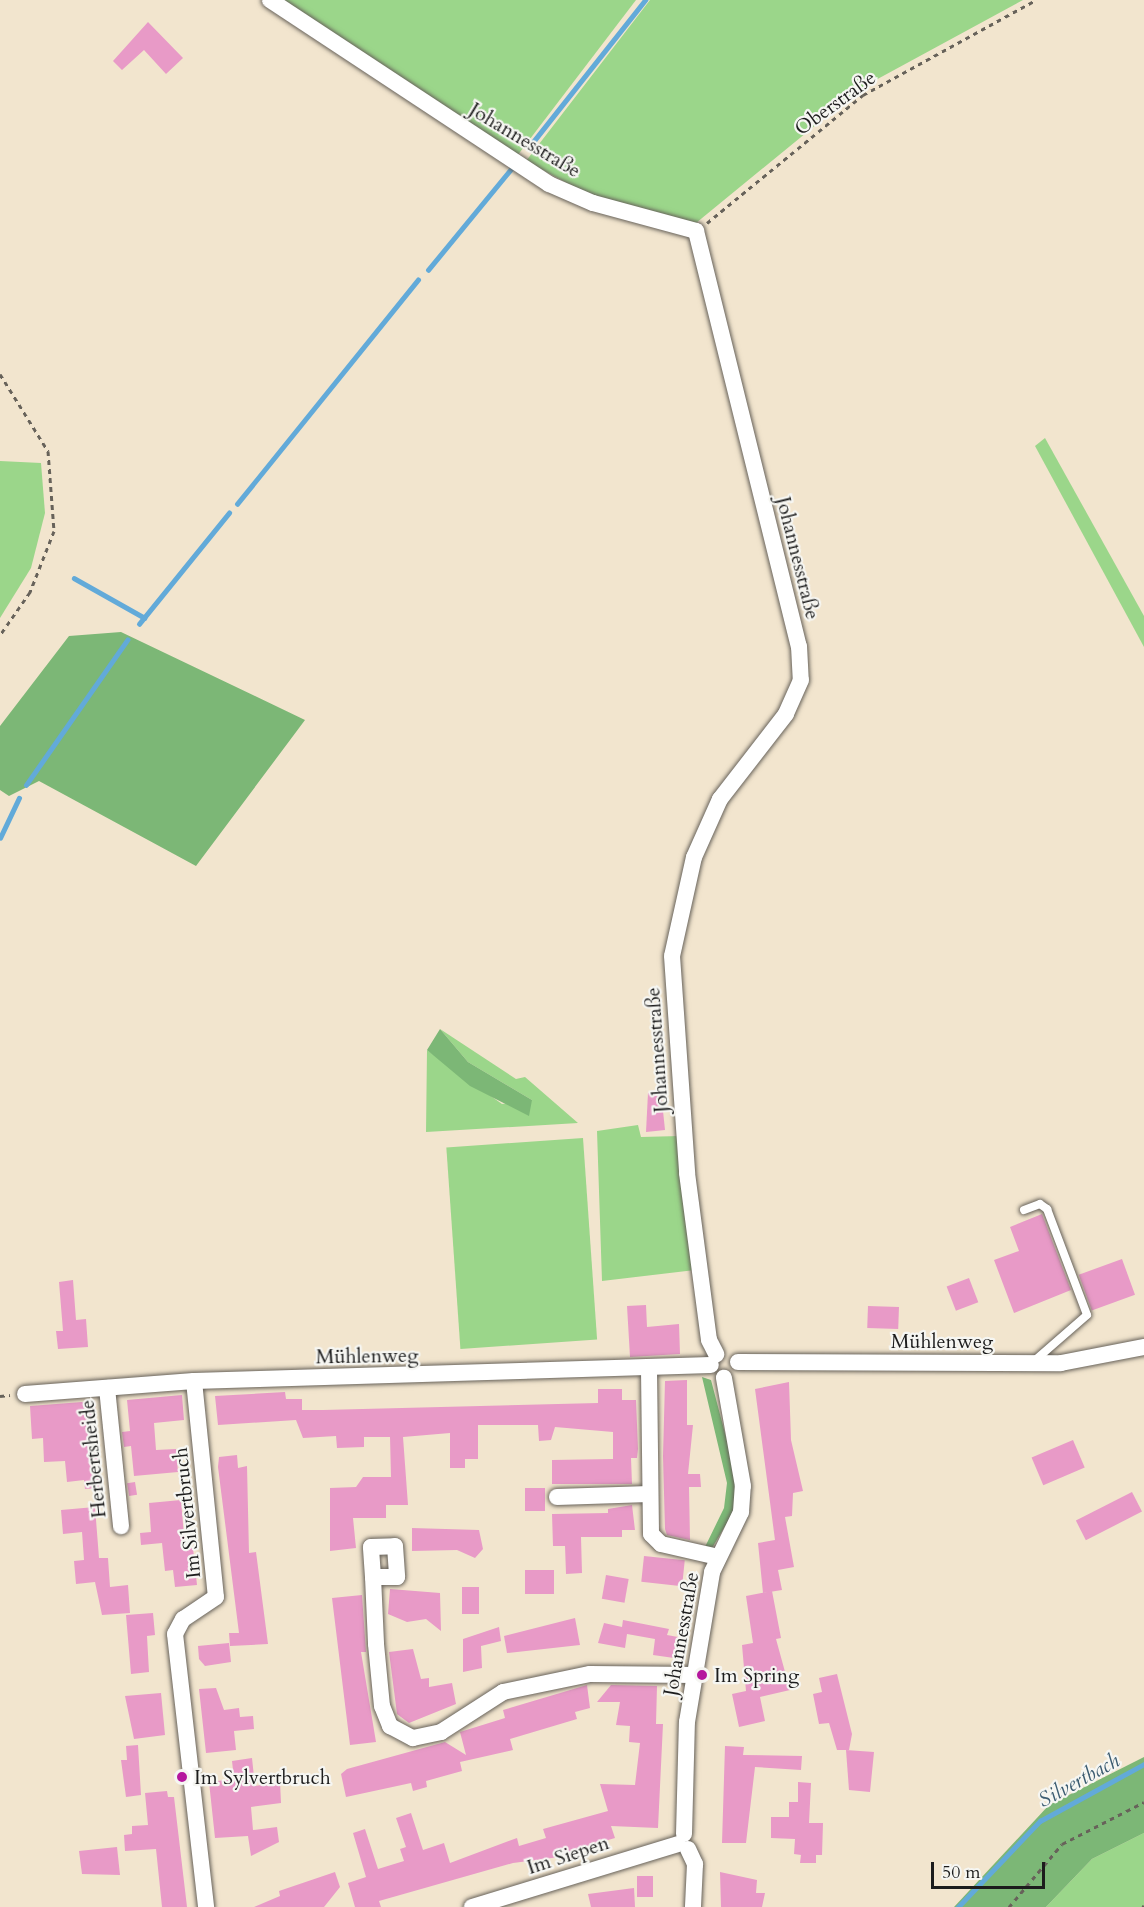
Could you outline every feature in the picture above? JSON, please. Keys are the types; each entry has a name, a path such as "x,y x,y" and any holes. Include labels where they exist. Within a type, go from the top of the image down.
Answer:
{"street":[{"name":"Johannesstraße","path":"270,0 549,184 593,203 696,231 799,646 801,680 786,714 720,799 694,857 672,956 687,1173 709,1340 714,1360"},
{"name":"Mühlenweg","path":"25,1394 194,1381 649,1370 714,1360 729,1352 738,1362 1031,1363 1125,1354 1144,1347"},
{"path":"714,1360 724,1378 733,1375 738,1362"},
{"path":"649,1370 650,1531 657,1541 718,1557"},
{"name":"Johannesstraße","path":"693,1907 695,1864 683,1842 687,1722 718,1557 741,1512 743,1486 724,1378"},
{"name":"Im Silvertbruch","path":"194,1381 216,1597 190,1613 175,1634 206,1907"},
{"name":"Herbertsheide","path":"107,1388 122,1526"},
{"path":"557,1497 649,1494"},
{"path":"373,1577 382,1707 390,1726 413,1738 441,1732 503,1692 590,1674 695,1675"},
{"name":"Im Siepen","path":"472,1907 683,1842"}],"lane":[{"path":"1024,1210 1040,1204 1047,1209 1087,1315 1031,1363"}],"path":[{"name":"Oberstraße","path":"696,231 863,95 1036,0"},
{"path":"0,374 48,451 54,531 30,592 0,635"},
{"path":"1009,1907 1062,1844 1144,1802"}],"green space":[{"path":"270,0 636,0 517,156"},
{"path":"650,0 1023,0 861,88 696,223 597,199 526,161"},
{"path":"1045,438 1144,616 1144,647 1035,446"},
{"path":"0,461 41,463 45,513 31,568 0,618"},
{"path":"121,632 305,720 196,866 39,781 9,796 0,790 0,726 69,636"},
{"path":"440,1029 516,1079 525,1077 578,1123 426,1132 427,1050 502,1104 532,1100 468,1062"},
{"path":"440,1029 468,1062 532,1100 529,1116 470,1086 427,1050"},
{"path":"638,1125 641,1137 680,1136 695,1270 602,1281 597,1131"},
{"path":"583,1138 597,1340 460,1349 446,1148"},
{"path":"702,1377 711,1380 737,1479 734,1511 712,1548 705,1547 724,1508 727,1483"},
{"path":"1144,1757 1144,1833 1092,1859 1046,1907 954,1907 1049,1805"},
{"path":"1144,1833 1144,1907 1046,1907 1092,1859"}],"building":[{"path":"148,22 183,58 166,74 144,50 122,70 113,61"},
{"path":"661,1092 665,1130 646,1132 648,1093"},
{"path":"1042,1214 1071,1290 1014,1313 994,1260 1019,1251 1010,1227"},
{"path":"1122,1259 1135,1295 1092,1310 1079,1275"},
{"path":"969,1278 978,1302 956,1311 947,1287"},
{"path":"73,1280 76,1320 86,1319 88,1347 58,1349 56,1331 63,1331 59,1282"},
{"path":"646,1305 647,1327 679,1324 680,1354 630,1357 627,1306"},
{"path":"868,1306 899,1307 898,1329 867,1328"},
{"path":"687,1380 687,1425 693,1425 688,1474 700,1474 701,1487 689,1487 690,1540 667,1535 665,1529 663,1456 665,1381"},
{"path":"789,1382 791,1440 803,1491 793,1493 792,1516 785,1517 794,1567 778,1570 782,1590 763,1593 758,1543 775,1540 755,1389"},
{"path":"598,1389 622,1389 622,1400 636,1400 638,1449 637,1458 631,1458 632,1484 552,1484 552,1460 613,1459 613,1432 555,1427 551,1440 539,1441 538,1425 478,1425 478,1459 465,1459 465,1468 450,1468 450,1433 403,1437 408,1505 386,1505 386,1518 353,1518 356,1548 330,1551 330,1488 356,1487 363,1477 391,1477 390,1437 364,1437 364,1447 337,1448 336,1436 303,1438 296,1420 218,1425 215,1396 285,1392 286,1399 302,1399 302,1410 323,1410 598,1403"},
{"path":"182,1395 184,1420 154,1423 156,1450 176,1449 178,1472 134,1476 131,1446 124,1447 122,1432 130,1431 127,1400"},
{"path":"95,1401 99,1488 85,1489 84,1480 67,1482 65,1461 44,1462 43,1438 32,1439 30,1406"},
{"path":"1073,1440 1085,1468 1043,1485 1032,1458"},
{"path":"237,1455 238,1468 247,1466 249,1553 256,1552 268,1644 230,1646 229,1633 239,1633 218,1467 219,1457"},
{"path":"135,1482 137,1495 129,1496 127,1483"},
{"path":"525,1488 545,1488 545,1511 525,1511"},
{"path":"1132,1492 1142,1512 1086,1540 1076,1521"},
{"path":"181,1500 185,1548 193,1548 197,1585 175,1587 173,1570 165,1571 162,1543 141,1545 140,1533 151,1532 149,1503"},
{"path":"632,1505 635,1530 622,1530 622,1537 581,1537 582,1573 566,1574 565,1546 553,1546 552,1514 608,1513 608,1509"},
{"path":"95,1507 99,1558 108,1558 110,1587 128,1585 130,1613 102,1615 95,1582 76,1584 74,1561 84,1560 82,1532 63,1534 61,1510"},
{"path":"412,1528 479,1530 483,1549 475,1558 457,1550 412,1551"},
{"path":"644,1556 685,1560 682,1586 641,1582"},
{"path":"525,1570 554,1570 554,1594 525,1594"},
{"path":"606,1575 629,1579 624,1603 602,1599"},
{"path":"462,1587 479,1587 479,1614 462,1614"},
{"path":"390,1589 440,1593 441,1631 426,1619 407,1622 388,1614"},
{"path":"772,1591 781,1638 776,1639 790,1690 760,1697 765,1721 739,1727 732,1694 746,1691 742,1645 753,1643 746,1596"},
{"path":"362,1595 366,1652 361,1652 376,1742 350,1745 332,1598"},
{"path":"153,1613 155,1635 147,1636 149,1672 131,1674 126,1615"},
{"path":"575,1618 580,1645 507,1653 504,1636"},
{"path":"623,1620 669,1629 667,1635 678,1637 674,1658 653,1655 655,1639 627,1634 625,1648 598,1643 604,1623 622,1627"},
{"path":"499,1627 501,1641 481,1646 482,1668 463,1672 463,1639"},
{"path":"229,1643 231,1662 205,1666 199,1659 198,1646"},
{"path":"413,1649 421,1679 429,1678 429,1687 452,1683 456,1704 409,1723 397,1714 389,1652"},
{"path":"837,1674 852,1734 849,1750 837,1750 829,1723 819,1724 813,1694 822,1692 819,1678"},
{"path":"587,1685 590,1708 575,1712 577,1719 510,1739 513,1750 460,1762 462,1771 426,1781 427,1787 413,1791 411,1783 346,1797 341,1774 347,1769 445,1742 466,1755 460,1732 505,1718 503,1710"},
{"path":"611,1685 657,1686 656,1724 663,1724 658,1828 611,1826 615,1838 574,1850 575,1855 513,1863 379,1901 381,1907 355,1907 348,1883 366,1877 353,1833 365,1829 378,1869 404,1861 400,1849 406,1847 396,1818 411,1813 423,1850 444,1843 450,1863 517,1838 519,1846 546,1838 543,1829 608,1811 600,1784 635,1785 640,1743 629,1742 630,1726 616,1725 620,1702 597,1702"},
{"path":"216,1688 224,1710 239,1708 240,1717 253,1716 254,1729 234,1731 236,1750 206,1753 199,1689"},
{"path":"161,1693 165,1735 134,1739 125,1696"},
{"path":"138,1745 141,1795 126,1797 121,1760 127,1760 126,1746"},
{"path":"725,1746 744,1747 743,1755 802,1756 801,1770 755,1767 746,1843 722,1843"},
{"path":"846,1750 874,1752 870,1792 849,1790"},
{"path":"252,1758 255,1786 280,1782 281,1803 251,1807 253,1830 277,1827 279,1842 251,1856 248,1836 215,1838 209,1782 234,1779 232,1761"},
{"path":"798,1782 811,1783 809,1823 823,1823 822,1855 816,1855 816,1863 800,1863 801,1855 794,1854 795,1839 771,1838 771,1817 789,1817 789,1802 798,1802"},
{"path":"167,1791 168,1797 174,1797 187,1907 162,1907 156,1849 125,1851 124,1835 132,1834 132,1826 148,1825 145,1793"},
{"path":"117,1847 120,1875 82,1874 79,1851"},
{"path":"335,1872 340,1887 324,1907 254,1907 280,1896 279,1891"},
{"path":"720,1872 757,1880 756,1893 765,1893 762,1907 721,1907"},
{"path":"637,1876 653,1876 653,1897 637,1897"},
{"path":"634,1888 635,1907 591,1907 588,1894"}],"waterway":[{"path":"533,142 645,0"},
{"path":"428,270 511,169"},
{"path":"237,504 418,280"},
{"path":"139,624 229,513"},
{"path":"74,578 145,618"},
{"path":"26,785 127,640"},
{"path":"0,838 19,798"},
{"name":"Silvertbach","path":"958,1907 1040,1821 1144,1764"}],"place":[{"name":"Im Spring","path":"702,1675"},
{"name":"Im Sylvertbruch","path":"182,1777"}]}
